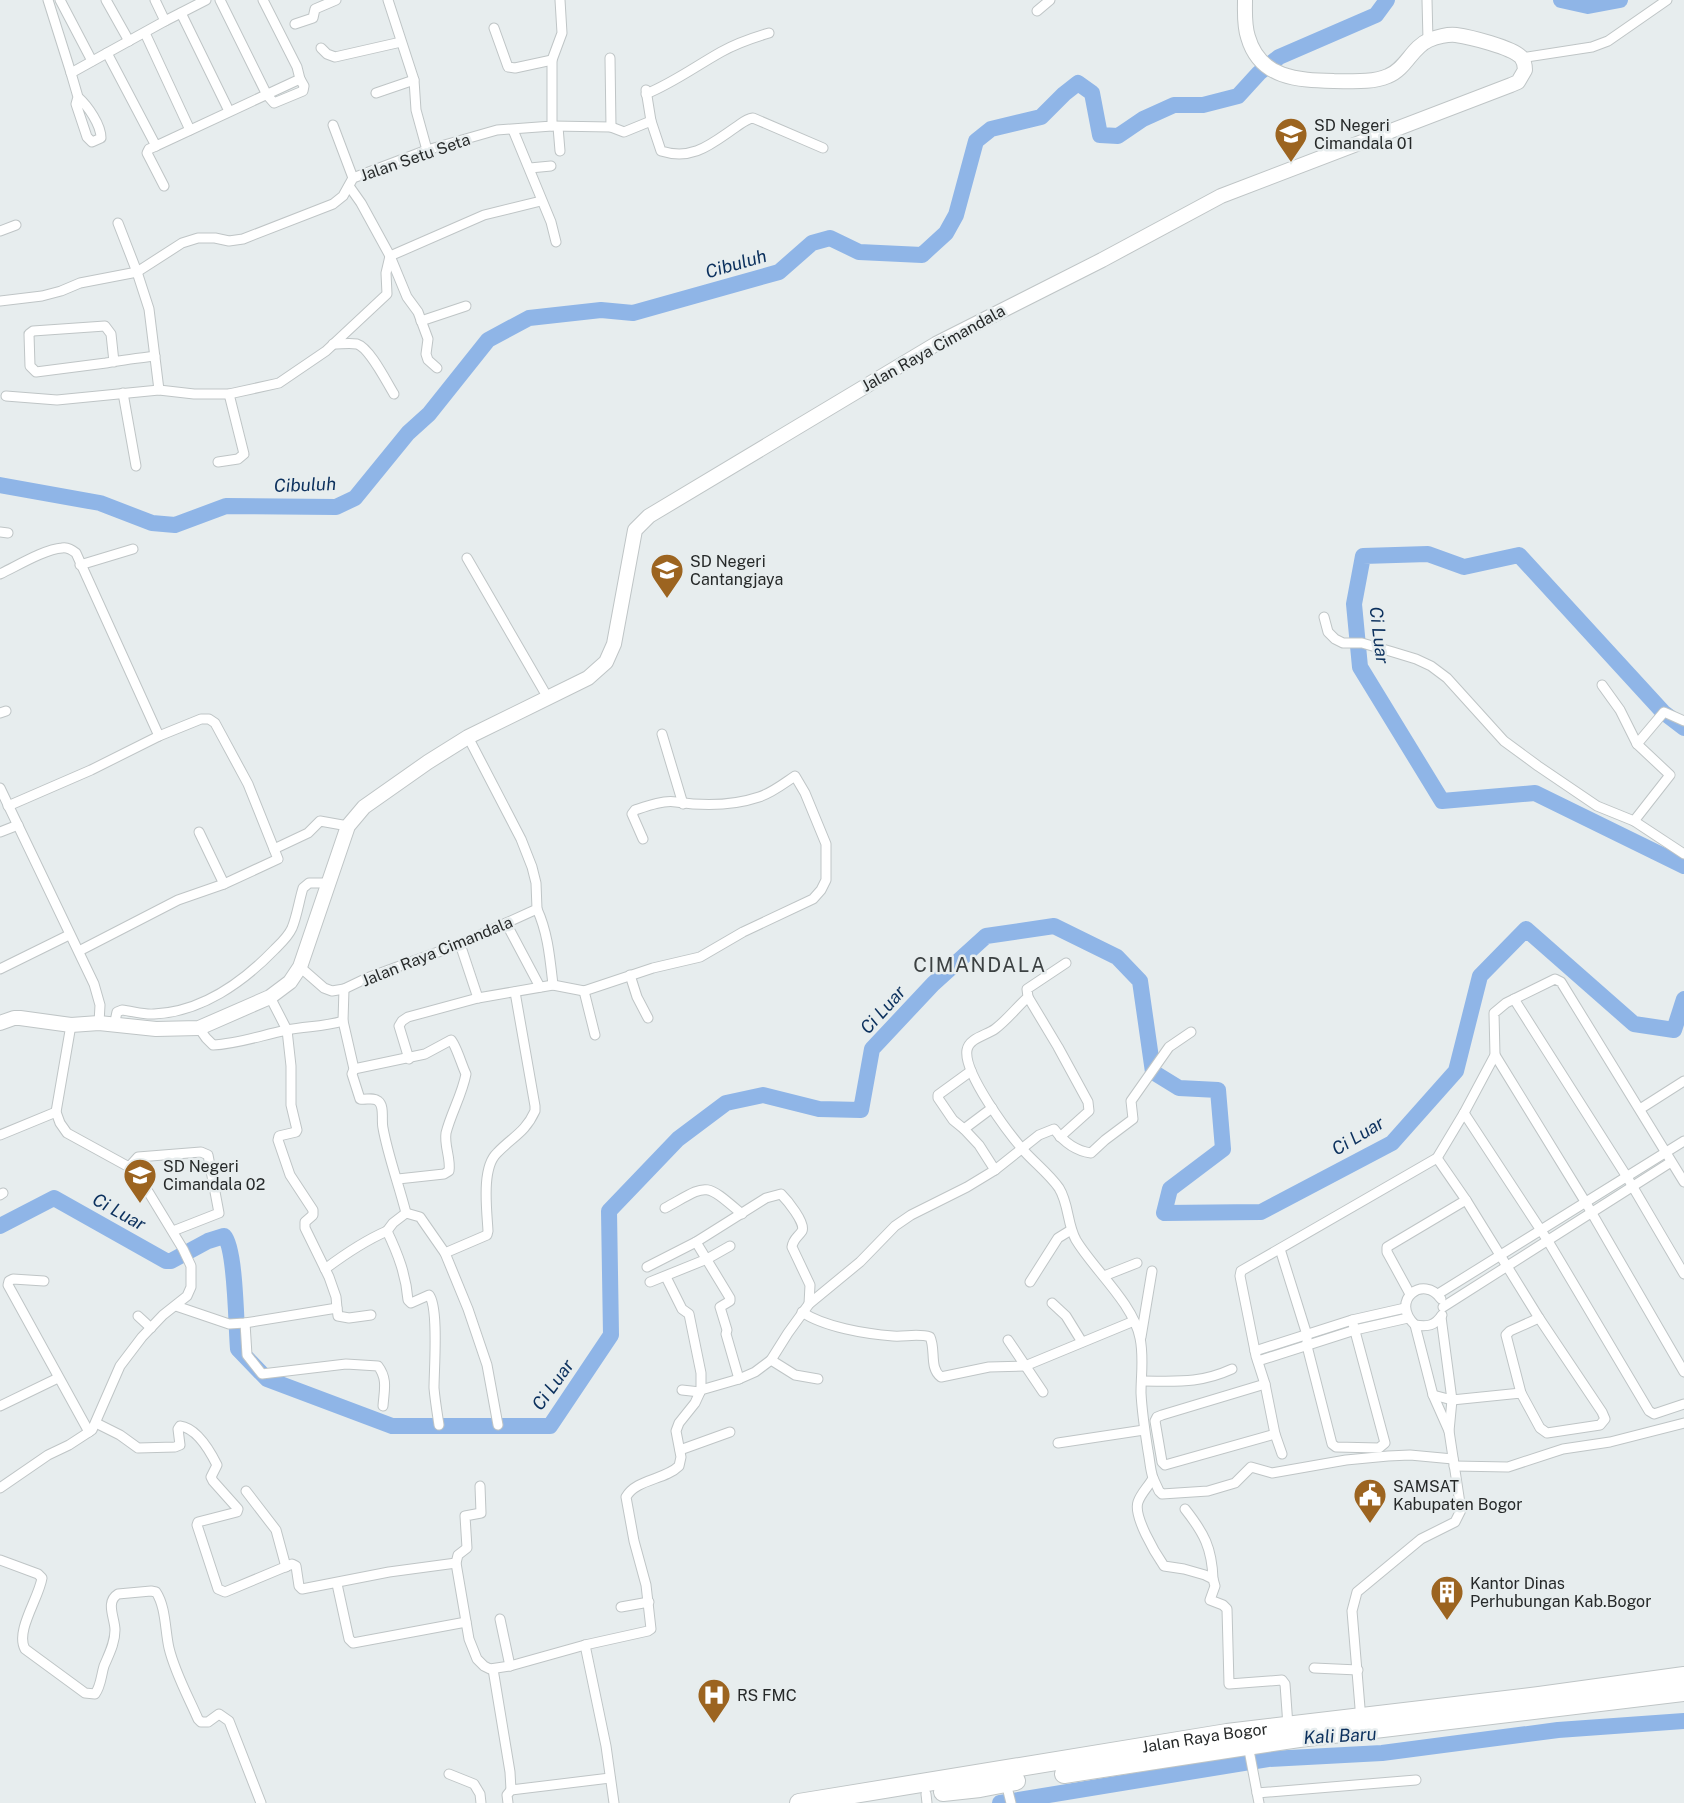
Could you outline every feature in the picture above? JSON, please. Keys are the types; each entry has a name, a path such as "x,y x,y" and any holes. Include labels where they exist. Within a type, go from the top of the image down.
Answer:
{"highway":[{"name":"Jalan Raya Bogor","path":"874,1803 926,1799 980,1788 1007,1786 1249,1749 1362,1724 1684,1676"},
{"name":"Jalan Raya Bogor","path":"798,1803 1227,1733 1288,1726 1362,1724 1684,1692"}],"street":[{"path":"48,0 78,97"},
{"path":"60,0 92,61"},
{"path":"106,0 129,42"},
{"path":"155,0 165,21"},
{"path":"71,73 206,0"},
{"path":"220,0 267,95"},
{"path":"164,186 147,153 149,148 300,79 297,67 263,0"},
{"path":"295,24 313,18 315,9 336,0"},
{"path":"388,0 414,80 416,110 427,150"},
{"path":"560,0 562,33 552,60 555,127 560,151"},
{"path":"1037,11 1050,0"},
{"path":"1245,0 1248,39 1268,67 1289,78 1363,81 1383,78 1396,72 1428,40 1449,35 1502,48 1521,58 1592,47 1608,41 1667,0"},
{"path":"1427,0 1428,40"},
{"path":"181,13 229,111"},
{"path":"494,28 508,67 515,68 552,60"},
{"path":"145,33 190,130"},
{"path":"769,33 745,40 669,84 646,92 651,122 660,149 663,153 689,154 700,151 753,117 823,148"},
{"path":"321,48 327,54 335,57 401,42"},
{"path":"107,53 156,146"},
{"path":"610,58 611,127"},
{"name":"Jalan Raya Cimandala","path":"0,1023 20,1018 71,1025 99,1023 156,1029 200,1028 270,998 291,982 300,967 348,826 364,807 468,737 588,678 606,662 611,654 635,530 659,508 936,344 1102,260 1221,196 1518,82 1526,70 1521,58"},
{"path":"376,93 414,80"},
{"name":"Jalan Setu Seta","path":"0,301 42,296 80,283 137,272 182,243 204,237 229,241 243,239 338,201 351,182 427,150 487,132 555,127 611,127 620,131 628,131 651,122"},
{"path":"333,125 351,182 390,256 407,297 418,312 428,339 426,354 428,360 437,368"},
{"path":"513,130 530,168 553,228 556,242"},
{"path":"530,168 551,166"},
{"path":"390,256 484,215 542,201"},
{"path":"118,223 149,309 159,390"},
{"path":"0,231 16,225"},
{"path":"6,396 57,400 159,390 194,394 229,394 279,383 302,369 333,344 387,294 386,273 390,256"},
{"path":"421,321 466,306"},
{"path":"114,362 111,334 105,326 33,331 29,334 30,366 36,372 114,362 155,356"},
{"path":"333,344 358,344 363,348 372,358 394,394"},
{"path":"123,393 136,466"},
{"path":"218,462 238,459 244,454 229,394"},
{"path":"1,571 62,548 76,553 159,736"},
{"path":"80,565 133,549"},
{"path":"467,558 548,698"},
{"path":"1324,617 1330,635 1343,643 1362,644 1416,658 1431,666 1447,678 1504,741 1568,788 1597,806 1634,821 1684,854"},
{"path":"1602,685 1639,741 1670,775 1634,821"},
{"path":"1639,741 1664,712 1684,721"},
{"path":"8,806 201,719 209,719 215,723 248,783 278,859 275,862 224,884 178,900 79,951"},
{"path":"662,734 683,804"},
{"path":"468,737 521,839 532,867 536,883 537,909 544,924 553,985"},
{"path":"409,1059 399,1026 402,1021 478,998 540,987 553,985 584,991 630,975 710,953 743,932 813,899 826,880 826,844 805,793 795,776 774,790 748,801 728,804 665,803 632,812 643,839"},
{"path":"0,788 99,995 99,1023"},
{"path":"274,849 308,833 320,822 348,826"},
{"path":"0,832 18,825"},
{"path":"199,832 224,884"},
{"path":"114,1026 117,1012 122,1010 153,1015 180,1010 216,995 261,965 285,940 292,928 303,888 309,883 329,883"},
{"name":"Jalan Raya Cimandala","path":"300,967 324,988 332,991 344,989 460,945 537,909"},
{"path":"506,923 540,987"},
{"path":"0,969 69,935"},
{"path":"460,945 478,998"},
{"path":"1059,1137 1085,1116 1089,1111 1088,1102 1028,998 1027,989 1065,963"},
{"path":"630,975 637,997 648,1018"},
{"path":"1282,1454 1255,1350 1240,1276 1241,1271 1437,1158 1495,1055 1494,1013 1497,1008 1555,979 1560,980 1684,1182"},
{"path":"344,989 343,1022 354,1069 352,1074 360,1099 373,1099 382,1106 382,1126 406,1213"},
{"path":"584,991 595,1035"},
{"path":"445,1253 487,1235 487,1186 493,1158 519,1134 536,1106 515,992"},
{"path":"270,998 287,1030 291,1066 291,1105 297,1130 278,1138 290,1175 314,1210 313,1215 305,1222 305,1228 334,1288 338,1316 349,1318 371,1315"},
{"path":"1028,998 995,1029 969,1045 967,1051 970,1071 992,1108 1023,1149 1058,1186 1071,1230 1077,1241 1104,1276 1138,1328 1143,1353 1144,1430 1150,1470 1162,1494 1208,1491 1235,1483 1251,1467 1272,1473 1346,1460 1388,1456 1410,1455 1454,1463 1508,1467 1563,1449 1610,1442 1684,1423"},
{"path":"1514,999 1634,1187 1684,1274"},
{"path":"153,1015 156,1029"},
{"path":"200,1028 213,1045 229,1044 287,1030 322,1027 343,1022"},
{"path":"0,1488 48,1455 89,1432 96,1423 117,1372 142,1337 189,1293 191,1287 191,1266 183,1249 129,1167 67,1133 60,1123 56,1112 71,1025"},
{"path":"682,1390 700,1391 739,1379 771,1360 809,1304 860,1262 895,1226 995,1170 1039,1135 1052,1129 1059,1137 1083,1152 1091,1153 1133,1119 1131,1101 1172,1044 1191,1032"},
{"path":"354,1069 409,1059 425,1054 451,1040 455,1043 460,1063 466,1074 455,1113 447,1131 449,1171 444,1174 398,1179"},
{"path":"1495,1055 1586,1203 1684,1372"},
{"path":"970,1071 938,1097 953,1120 979,1145 995,1170"},
{"path":"1640,1109 1684,1081"},
{"path":"964,1129 992,1108"},
{"path":"0,1135 56,1112"},
{"path":"1464,1113 1542,1231 1649,1411 1654,1414 1684,1404"},
{"path":"1438,1294 1684,1141"},
{"path":"129,1167 134,1160 143,1156 201,1152 208,1155 219,1213 173,1231"},
{"path":"1437,1158 1602,1412 1604,1422 1600,1425 1547,1433 1540,1428 1521,1393 1506,1335 1539,1317"},
{"path":"1255,1350 1353,1325 1409,1317 1425,1327 1434,1324 1442,1312 1508,1265 1671,1162"},
{"path":"665,1208 695,1191 706,1188 718,1193 742,1214"},
{"path":"647,1267 696,1242 766,1198 777,1194 784,1197 802,1223 802,1231 792,1242 792,1247 810,1285 809,1304"},
{"path":"1410,1294 1387,1252 1387,1247 1466,1200"},
{"path":"406,1213 420,1217 445,1253 488,1365 498,1425"},
{"path":"325,1269 357,1245 387,1231 406,1213"},
{"path":"1030,1282 1058,1238 1071,1230"},
{"path":"387,1231 399,1255 408,1300 411,1303 429,1295 432,1298 435,1403 439,1425"},
{"path":"696,1242 730,1298 730,1302 720,1307 739,1379"},
{"path":"650,1282 707,1259 730,1246"},
{"path":"1280,1249 1308,1335 1307,1346 1333,1445 1336,1447 1379,1448 1385,1443 1353,1325"},
{"path":"1104,1276 1137,1263"},
{"path":"1140,1340 1152,1271"},
{"path":"480,1486 481,1513 465,1516 467,1548 458,1555 456,1563 473,1649 483,1666 493,1669 510,1666 651,1629 649,1602 628,1516 626,1497 634,1488 676,1470 681,1461 676,1431 679,1423 695,1403 700,1391 701,1373 689,1314 681,1309 666,1277"},
{"path":"44,1281 12,1279 8,1285 89,1432"},
{"path":"1362,1724 1352,1611 1357,1592 1421,1539 1451,1525 1461,1510 1449,1431 1452,1400 1442,1312 1438,1294 1429,1289 1419,1289 1410,1294 1406,1300 1409,1317 1433,1395 1449,1431"},
{"path":"1052,1303 1066,1316 1082,1342"},
{"path":"176,1306 237,1323 337,1308"},
{"path":"802,1312 814,1320 854,1329 894,1336 930,1337 934,1365 941,1377 989,1367 1025,1366 1134,1321"},
{"path":"138,1316 151,1328"},
{"path":"237,1323 247,1355 262,1374 346,1364 378,1366 386,1384 382,1406"},
{"path":"1258,1361 1307,1346 1353,1325"},
{"path":"1008,1340 1043,1392"},
{"path":"771,1360 795,1375 818,1379"},
{"path":"1142,1381 1187,1382 1216,1376 1232,1369"},
{"path":"0,1406 58,1378"},
{"path":"1265,1384 1157,1417 1155,1421 1162,1462 1165,1465 1275,1434"},
{"path":"1433,1395 1452,1400 1521,1393"},
{"path":"96,1423 120,1435 138,1448 180,1445 178,1429 184,1426 191,1429 211,1454 217,1465 211,1477 238,1509 237,1512 198,1522 197,1525 221,1592 292,1564 296,1566 299,1586 302,1589 337,1584 389,1572 456,1563"},
{"path":"1058,1443 1144,1430"},
{"path":"680,1450 730,1432"},
{"path":"1153,1478 1138,1503 1137,1510 1159,1559 1164,1566 1169,1568 1184,1569 1213,1579"},
{"path":"246,1491 276,1530 286,1567"},
{"path":"1185,1509 1202,1530 1210,1553 1215,1586 1210,1600 1227,1609 1229,1683 1231,1685 1282,1680 1285,1684 1288,1726"},
{"path":"0,1560 38,1574 42,1578 23,1632 22,1643 25,1649 91,1695 95,1694 98,1689 112,1650 115,1627 111,1604 113,1597 118,1594 156,1592 177,1674 198,1719 204,1722 219,1714 229,1721 261,1803"},
{"path":"337,1584 349,1640 353,1643 466,1622"},
{"path":"621,1607 649,1602"},
{"path":"500,1619 510,1666"},
{"path":"585,1645 606,1746 614,1803"},
{"path":"1314,1668 1358,1670"},
{"path":"493,1669 510,1772 511,1790 507,1795 507,1803"},
{"path":"1249,1749 1258,1798 1416,1780"},
{"path":"449,1774 474,1784 480,1794 481,1803"},
{"path":"511,1790 610,1778"},
{"path":"1007,1786 1011,1803"}],"waterway":[{"name":"Cibuluh","path":"0,485 100,503 152,523 175,525 226,506 336,507 355,498 408,433 429,414 488,340 529,318 601,310 633,313 779,272 812,243 830,238 859,252 922,255 946,233 956,215 976,141 991,129 1041,117 1078,83 1092,93 1100,135 1118,136 1143,119 1174,105 1203,105 1238,96 1259,73 1279,57 1376,15 1387,0"},
{"name":"Cibuluh","path":"1561,0 1588,6 1620,0"},
{"name":"Ci Luar","path":"1684,728 1663,712 1519,555 1464,567 1428,554 1363,556 1354,604 1360,667 1442,801 1535,793 1684,866"},
{"name":"Ci Luar","path":"0,1226 54,1198 166,1261 171,1261 208,1241 224,1236 228,1243 233,1271 238,1349 267,1379 392,1426 550,1426 611,1335 609,1211 678,1139 726,1103 763,1095 819,1109 861,1110 872,1049 933,984 986,936 1054,926 1117,957 1140,981 1153,1072 1179,1088 1218,1090 1223,1149 1170,1189 1164,1213 1261,1212 1392,1143 1456,1071 1480,976 1526,929 1634,1024 1674,1030 1684,999"},
{"name":"Kali Baru","path":"1000,1803 1268,1759 1382,1753 1558,1730 1684,1721"}],"place":[{"name":"SD Negeri Cimandala 01","path":"1291,163"},
{"name":"SD Negeri Cantangjaya","path":"667,599"},
{"name":"SD Negeri Cimandala 02","path":"140,1204"},
{"name":"SAMSAT Kabupaten Bogor","path":"1370,1524"},
{"name":"Kantor Dinas Perhubungan Kab.Bogor","path":"1447,1621"},
{"name":"RS FMC","path":"714,1724"}],"district":[{"name":"CIMANDALA","path":"980,965"}]}
